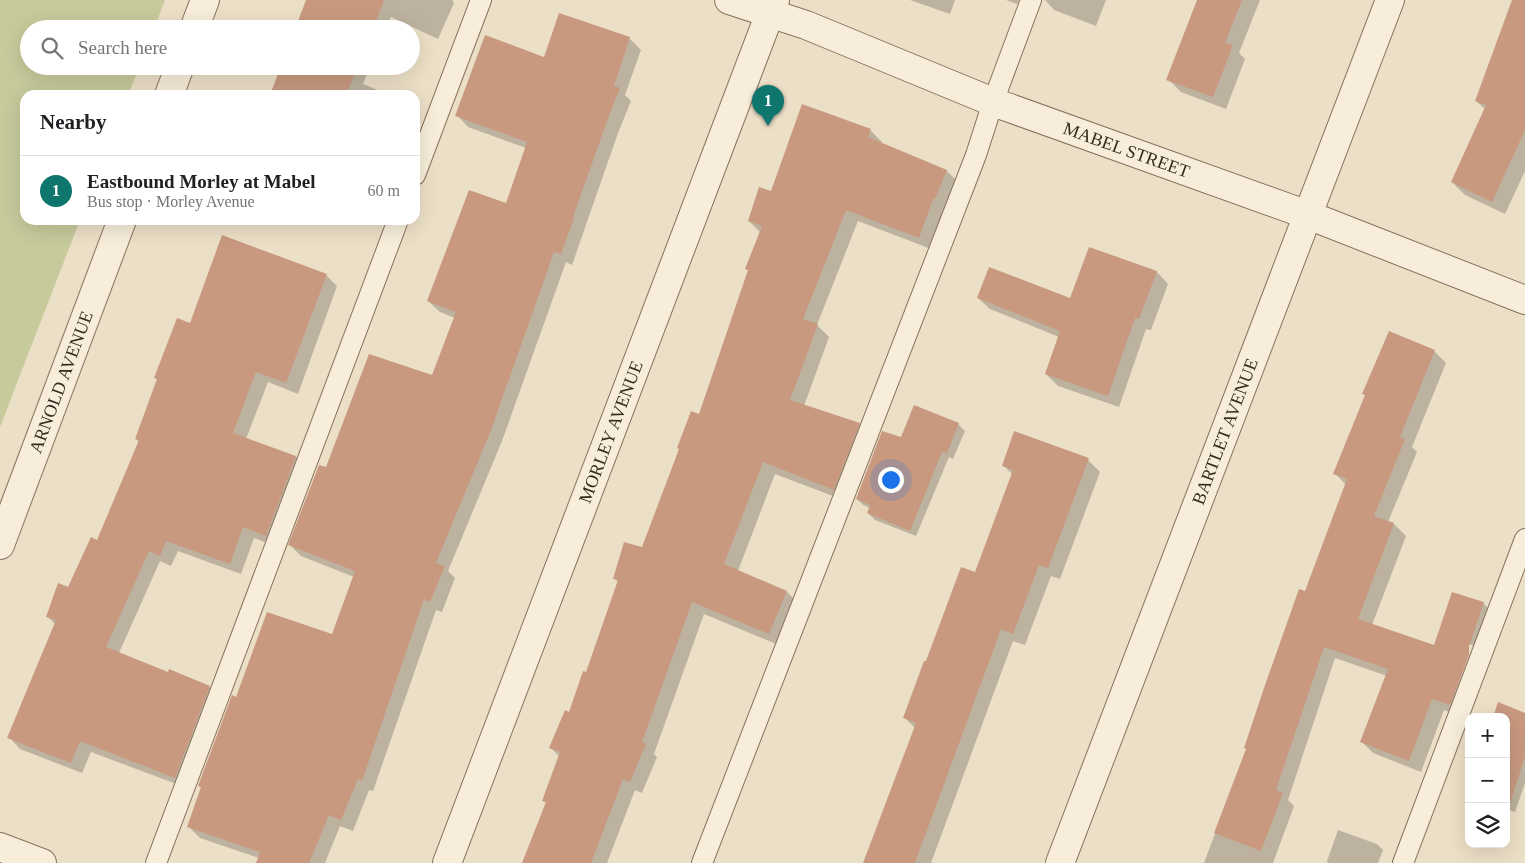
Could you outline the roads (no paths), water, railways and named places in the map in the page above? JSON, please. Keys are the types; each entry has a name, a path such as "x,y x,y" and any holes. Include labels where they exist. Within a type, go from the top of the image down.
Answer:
{"street":[{"path":"197,20 205,0"},
{"name":"MABEL STREET","path":"729,0 772,7 806,25 993,102 1308,215 1525,300"},
{"name":"BARTLET AVENUE","path":"1060,863 1390,0"},
{"name":"MORLEY AVENUE","path":"448,863 772,7"},
{"path":"171,90 177,75"},
{"name":"ARNOLD AVENUE","path":"0,545 120,225"},
{"path":"0,847 42,863"}],"lane":[{"path":"420,162 481,0"},
{"path":"702,863 976,155 993,102 1031,0"},
{"path":"156,863 396,225"},
{"path":"1403,863 1525,539"}],"place":[{"name":"Eastbound Morley at Mabel","path":"768,126"}]}
